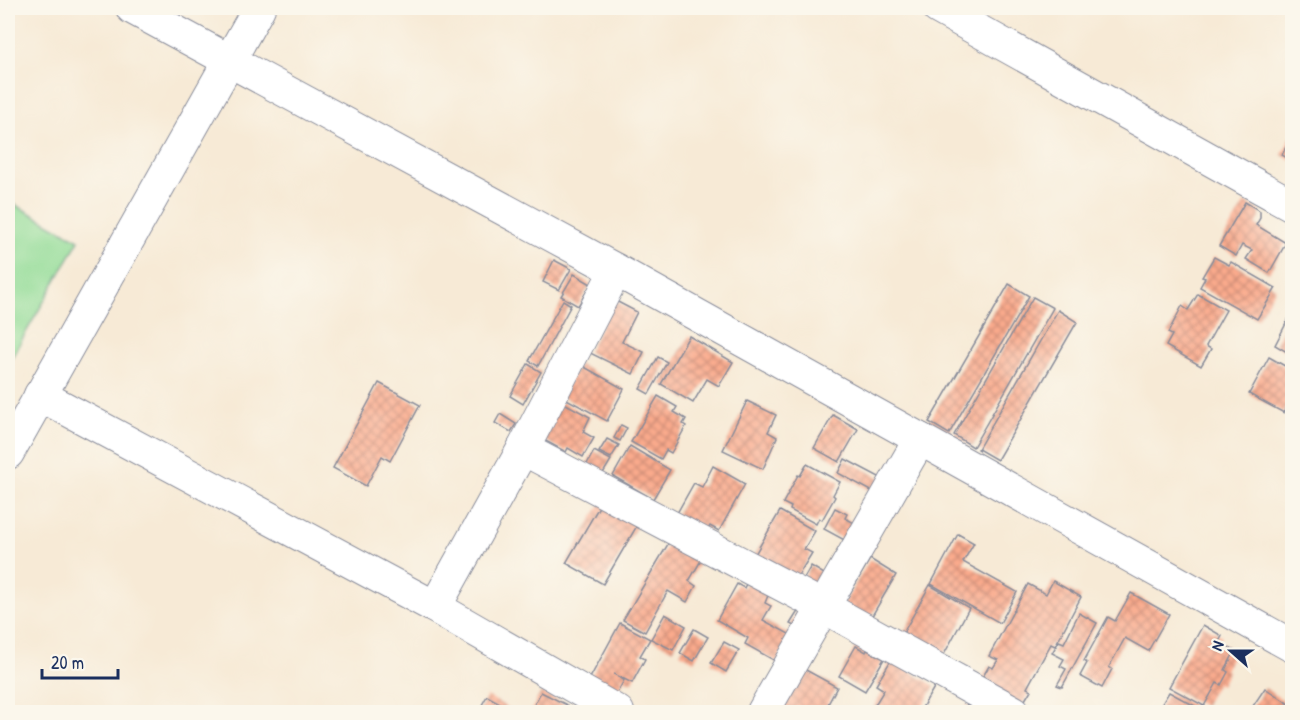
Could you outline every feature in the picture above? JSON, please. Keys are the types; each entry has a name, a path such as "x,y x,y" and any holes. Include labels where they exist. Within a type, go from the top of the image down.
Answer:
{"street":[{"path":"132,8 616,270 1293,646"},
{"path":"8,453 259,8"},
{"path":"938,8 1293,205"},
{"path":"435,606 524,449 616,270"},
{"path":"40,395 435,606 618,712"},
{"path":"763,712 920,439"},
{"path":"524,449 824,607 1014,712"}],"green space":[{"path":"8,201 79,240 8,364"}],"building":[{"path":"1292,135 1292,161 1282,155"},
{"path":"1245,202 1260,211 1260,218 1256,225 1286,243 1269,273 1246,259 1252,250 1242,245 1236,256 1219,246"},
{"path":"1214,257 1229,265 1231,262 1276,288 1257,319 1200,287 1205,278 1202,277"},
{"path":"554,260 571,269 559,290 543,282"},
{"path":"574,274 591,284 578,306 561,296"},
{"path":"1009,284 1029,296 949,434 929,422"},
{"path":"1198,294 1226,310 1206,346 1211,349 1201,366 1166,346 1172,335 1168,333 1182,306 1188,310"},
{"path":"1033,297 1053,308 973,447 954,435"},
{"path":"563,300 571,305 538,366 529,361"},
{"path":"614,300 637,312 622,342 644,352 633,374 588,352"},
{"path":"1058,310 1077,322 997,460 978,449"},
{"path":"1292,312 1292,355 1275,345"},
{"path":"689,336 733,362 719,386 707,379 693,403 661,384"},
{"path":"658,357 667,362 649,394 640,389"},
{"path":"1269,357 1292,370 1292,397 1284,413 1249,394"},
{"path":"528,364 541,372 523,404 510,396"},
{"path":"579,364 624,389 607,421 561,396"},
{"path":"379,383 420,405 390,461 382,456 366,486 333,468"},
{"path":"658,396 677,407 674,412 686,419 683,424 686,426 671,453 666,450 661,459 631,442"},
{"path":"555,398 590,417 583,432 594,438 583,457 568,448 566,452 540,438"},
{"path":"747,401 776,415 768,432 777,437 763,469 723,450"},
{"path":"500,414 516,424 511,432 495,423"},
{"path":"833,415 858,429 839,462 814,448"},
{"path":"621,425 627,428 620,441 614,438"},
{"path":"607,439 619,445 611,458 599,452"},
{"path":"630,446 670,470 653,499 613,476"},
{"path":"594,451 611,460 602,475 586,466"},
{"path":"845,459 883,479 875,493 838,473"},
{"path":"807,464 840,482 833,495 835,497 822,520 819,518 816,524 790,510 791,507 783,503 798,475 800,476"},
{"path":"713,466 745,484 719,531 710,526 707,532 676,515 694,483 702,487"},
{"path":"601,503 638,524 603,584 566,563"},
{"path":"835,508 847,514 845,518 858,525 848,542 824,529"},
{"path":"780,511 815,531 804,549 812,553 796,579 754,556"},
{"path":"958,534 974,543 963,562 1017,592 1000,623 931,584"},
{"path":"671,539 703,557 689,581 696,586 687,602 668,591 645,632 623,620"},
{"path":"870,559 896,575 869,621 843,605"},
{"path":"811,566 829,577 819,596 800,585"},
{"path":"1053,581 1081,597 1055,646 1051,644 1027,688 1031,690 1022,705 978,685 989,666 993,668 998,660 989,656 1028,584 1046,594"},
{"path":"747,582 769,593 765,603 771,606 763,620 791,635 777,662 745,644 748,638 717,620 737,584 744,588"},
{"path":"930,585 969,608 941,660 901,637"},
{"path":"1131,593 1169,614 1148,651 1125,638 1109,667 1112,669 1102,688 1080,676 1087,663 1084,661 1108,617 1115,621"},
{"path":"800,608 809,613 800,629 790,624"},
{"path":"1079,613 1097,623 1062,687 1057,685 1066,669 1060,666 1064,659 1052,653 1059,641 1064,643"},
{"path":"665,614 686,626 673,650 651,639"},
{"path":"620,623 650,639 640,656 645,659 632,683 614,674 624,680 616,695 589,680"},
{"path":"1203,625 1222,636 1219,642 1235,651 1225,670 1228,672 1221,685 1217,683 1204,706 1169,687"},
{"path":"694,629 708,637 694,661 680,653"},
{"path":"724,642 739,650 726,672 711,663"},
{"path":"856,646 884,659 865,691 839,676"},
{"path":"891,660 935,686 920,711 922,712 875,712 877,710 873,708 884,690 876,685"},
{"path":"804,669 837,687 826,708 834,712 779,712"},
{"path":"1265,688 1292,706 1292,712 1249,712"},
{"path":"541,692 567,705 563,712 530,712"},
{"path":"1169,692 1206,712 1157,712"},
{"path":"487,696 516,712 478,712"},
{"path":"967,705 979,712 963,712"}]}
